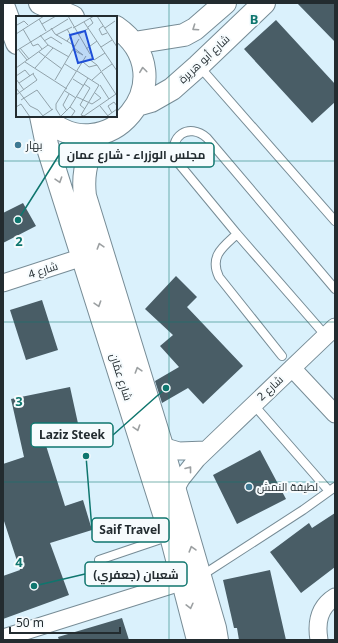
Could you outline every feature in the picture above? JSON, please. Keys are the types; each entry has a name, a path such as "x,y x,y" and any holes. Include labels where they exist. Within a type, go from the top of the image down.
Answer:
{"main road":[{"path":"40,3 71,16"},
{"path":"134,43 184,35 196,29 225,3"},
{"name":"شارع أبو هريرة","path":"137,105 160,97 172,89 264,3"},
{"path":"3,5 16,40"},
{"path":"43,117 62,130 75,134 88,135 102,133 112,129 131,114 137,105 143,86 144,67 134,43 117,28"},
{"name":"شارع عمّان","path":"42,117 47,145 171,536 192,579 217,640"},
{"name":"شارع عمّان","path":"102,133 95,142 86,162 84,174 85,196 175,490 192,579 198,640"}],"street":[{"name":"شارع 4","path":"3,283 83,257"},
{"name":"شارع 2","path":"175,490 189,469 206,450 253,404 287,362 330,331"},
{"path":"287,362 335,414"},
{"path":"162,446 179,451 206,450"},
{"path":"3,638 192,579"},
{"path":"319,640 318,618 324,607 335,597"}],"lane":[{"path":"198,66 335,221"},
{"path":"330,331 237,234 175,159 173,152 177,139 188,131 202,133 208,138 335,289"},
{"path":"237,234 220,251 215,261 217,272 219,277 287,362"},
{"path":"192,579 303,510 332,489 253,404"},
{"path":"100,560 171,536"}],"building":[{"path":"297,3 335,3 335,42"},
{"path":"276,20 335,84 335,102 312,123 244,49"},
{"path":"23,203 36,226 3,243 3,213"},
{"path":"176,276 197,297 187,307 243,366 203,404 188,388 162,403 155,381 179,367 160,346 173,335 145,309"},
{"path":"42,300 58,350 26,360 10,310"},
{"path":"70,387 79,428 43,436 65,506 83,500 92,530 50,543 69,595 3,619 3,576 20,570 3,518 3,464 24,457 11,399"},
{"name":"لطيفة النمش","path":"260,450 286,499 237,524 213,475"},
{"path":"335,513 335,567 301,593 270,552 309,523 312,528"},
{"path":"270,570 286,640 239,640 237,628 234,628 223,580"},
{"path":"122,618 129,640 59,640 58,637"}],"place":[{"name":"بهار","path":"18,145"},
{"name":"مجلس الوزراء - شارع عمان","path":"18,220"},
{"name":"Laziz Steek","path":"166,388"},
{"name":"Saif Travel","path":"86,456"},
{"name":"لطيفة النمش","path":"249,487"},
{"name":"شعبان (جعفري)","path":"34,586"}]}
